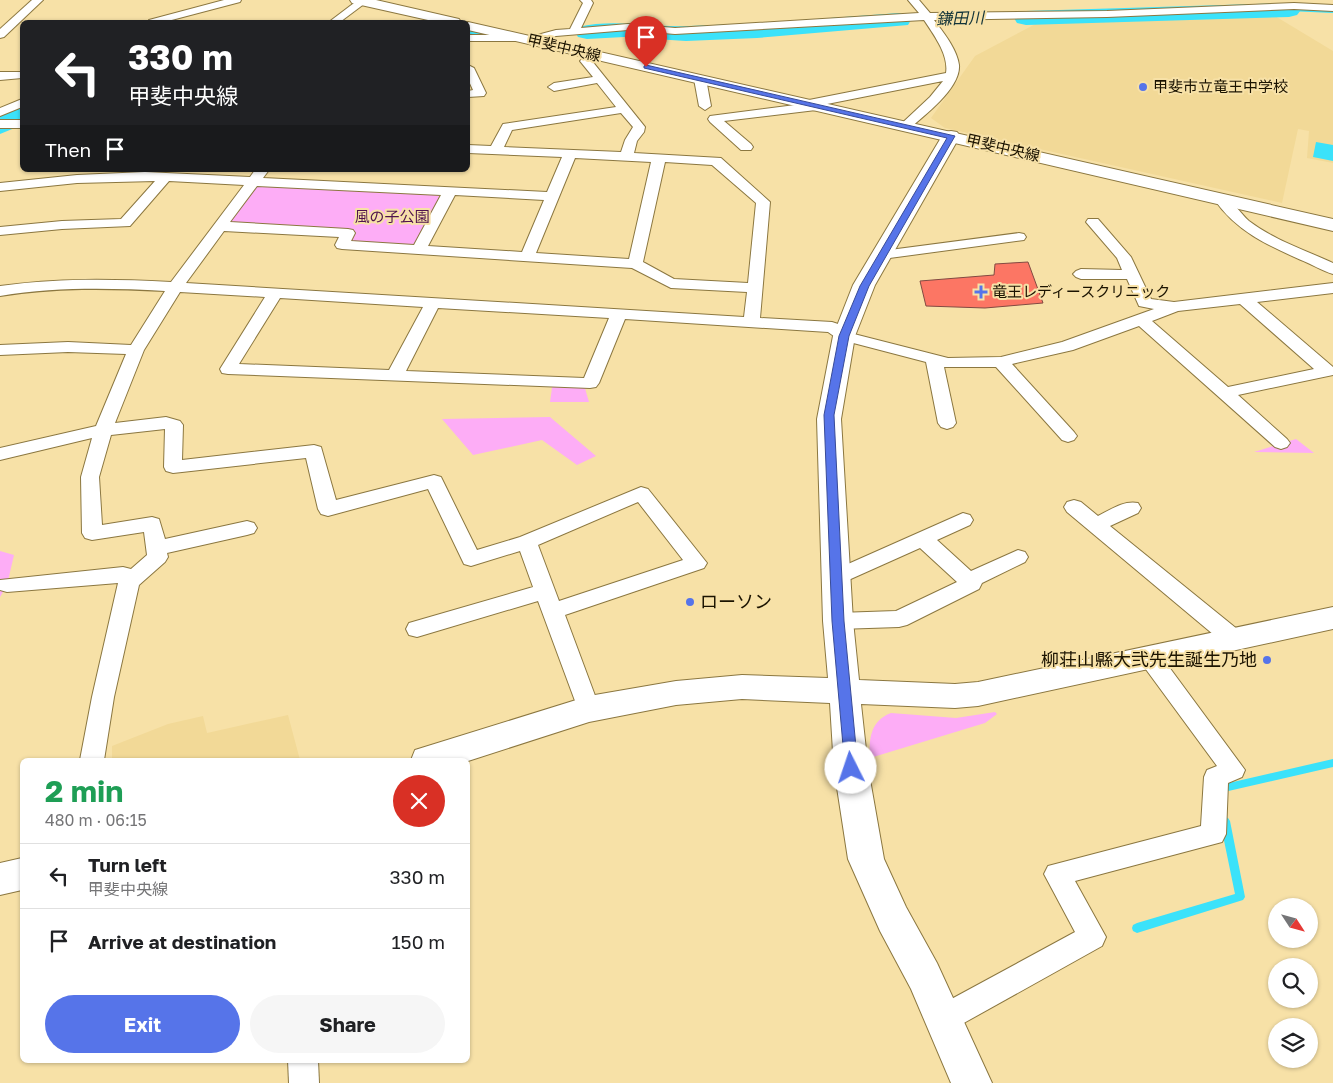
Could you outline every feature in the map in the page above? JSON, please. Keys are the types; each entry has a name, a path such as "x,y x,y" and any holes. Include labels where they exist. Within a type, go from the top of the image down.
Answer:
{"street":[{"path":"0,35 38,0"},
{"path":"161,20 236,0"},
{"path":"574,31 588,3 585,0"},
{"path":"905,126 933,102 950,76 953,67 948,53 929,17 913,0"},
{"path":"1297,0 1333,18"},
{"path":"336,20 360,1 445,20"},
{"path":"470,38 525,39 556,33 628,27 675,31 740,29 822,24 872,18 1107,14 1294,6 1333,8"},
{"name":"甲斐中央線","path":"470,26 1333,225"},
{"path":"470,94 480,92 471,62 487,38"},
{"path":"592,55 586,60 639,127 638,132 631,140 627,156"},
{"path":"0,76 20,75"},
{"path":"746,147 714,119 813,105 950,76"},
{"path":"554,87 600,79"},
{"path":"700,79 706,106"},
{"path":"0,112 20,104"},
{"path":"496,150 508,126 624,109"},
{"path":"0,124 18,124"},
{"path":"0,130 18,124"},
{"path":"951,136 864,286 844,336 829,415 838,621 851,768 866,859 893,919 924,976 972,1083"},
{"path":"470,149 716,161 763,202 752,322"},
{"path":"527,257 570,154"},
{"path":"635,264 659,158"},
{"path":"0,188 77,179 258,175 450,191 553,196"},
{"path":"92,758 103,697 129,582 158,557 152,524 92,533 90,477 103,430 136,350 175,287 258,175"},
{"path":"0,232 62,225 125,222 165,177"},
{"path":"419,250 450,191"},
{"path":"1221,199 1228,209 1260,235 1333,269"},
{"path":"1093,222 1124,257 1146,302 1176,307"},
{"path":"221,226 348,233 342,245 635,264 672,283 755,288"},
{"path":"882,254 1019,236"},
{"path":"1081,274 1132,275"},
{"path":"0,291 39,285 106,283 832,327 844,336 948,363 1000,362 1066,346 1176,307 1333,288"},
{"path":"276,293 228,369 590,383 619,314"},
{"path":"1224,393 1327,371 1244,300"},
{"path":"395,375 433,303"},
{"path":"1142,320 1281,443"},
{"path":"0,350 34,346 90,346 136,350"},
{"path":"934,360 947,423"},
{"path":"1000,362 1068,436"},
{"path":"0,454 103,430 166,423 174,425 173,467 314,451 328,509 434,481 471,559 527,542 640,493 697,563 553,611"},
{"path":"1074,507 1234,640"},
{"path":"1096,525 1131,508"},
{"path":"837,577 963,520"},
{"path":"156,548 247,528"},
{"path":"838,621 899,619 972,584 922,538"},
{"path":"527,542 588,709"},
{"path":"969,581 1018,558"},
{"path":"7,585 124,574 129,582"},
{"path":"417,629 545,591"},
{"path":"433,758 588,709 676,693 742,687 955,696 978,694 1333,618"},
{"path":"944,1019 1092,937 1057,874 1212,834 1216,777 1233,770 1150,658"},
{"path":"0,879 20,874"},
{"path":"303,1063 304,1083"}],"shaded area":[{"name":"甲斐市立竜王中学校","path":"1270,13 1333,51 1333,163 1307,158 1309,131 1298,129 1282,203 945,128 931,118 975,56 1045,19"},
{"path":"288,715 299,758 112,758 112,746 168,724 203,716 207,733"}],"green space":[{"name":"風の子公園","path":"256,182 441,191 421,247 351,242 352,233 225,224"},
{"path":"553,381 584,385 589,402 550,402"},
{"path":"550,417 596,456 577,465 542,440 473,455 442,419"},
{"path":"1296,439 1314,453 1254,452"},
{"path":"0,551 14,555 7,585 0,597"},
{"path":"995,712 997,714 985,723 870,758 872,731 884,716 891,713 956,718"}],"water":[{"path":"1316,142 1333,145 1333,161 1313,157"}],"building":[{"name":"竜王レディースクリニック","path":"1028,262 1043,303 985,308 926,306 920,281 994,275 995,264"}],"waterway":[{"name":"鎌田川","path":"1289,10 1333,12"},
{"name":"鎌田川","path":"1026,18 1289,10"},
{"name":"鎌田川","path":"587,32 624,30 686,34 757,31 899,20"},
{"name":"鎌田川","path":"470,35 489,34"},
{"name":"鎌田川","path":"0,125 20,116"},
{"path":"1220,790 1333,763"},
{"path":"1137,928 1240,897 1225,821"}],"place":[{"name":"甲斐市立竜王中学校","path":"1143,87"},
{"name":"竜王レディースクリニック","path":"981,292"},
{"name":"ローソン","path":"690,602"},
{"name":"柳荘山縣大弐先生誕生乃地","path":"1267,660"}],"route":[{"path":"646,67 951,136 864,286 844,336 829,415 838,621 851,768"}]}
